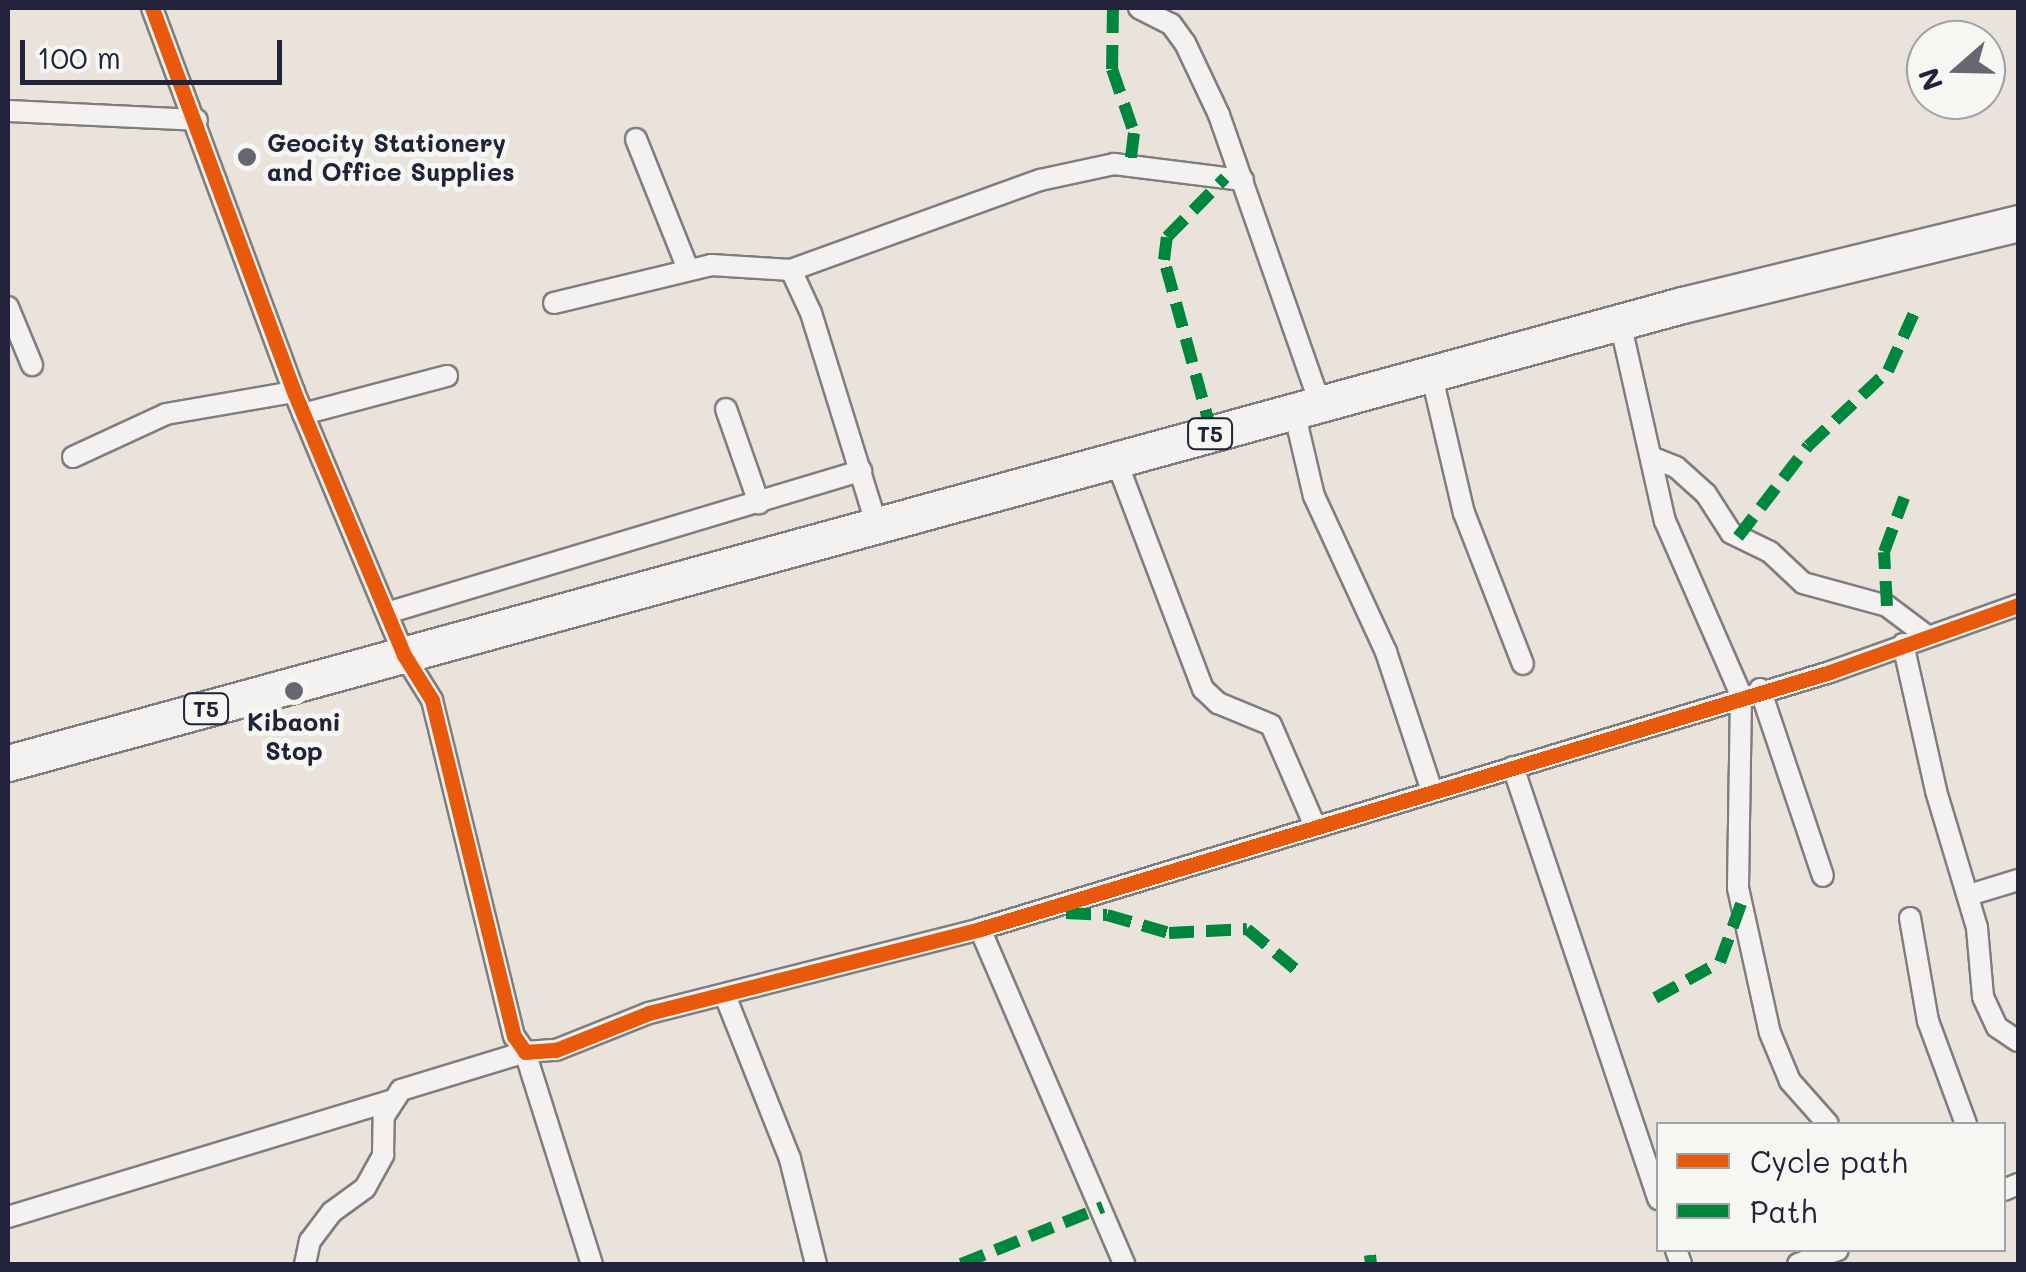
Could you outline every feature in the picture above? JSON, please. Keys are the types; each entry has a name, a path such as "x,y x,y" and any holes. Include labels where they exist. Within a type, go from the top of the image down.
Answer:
{"highway":[{"name":"T5","path":"8,763 1432,377 1620,322 2018,223"}],"street":[{"path":"152,8 197,120 294,392 390,612 404,655 432,700 514,1036 526,1052 592,1264"},
{"path":"1139,8 1171,24 1185,44 1243,180 1308,408 1314,496 1386,652 1431,788"},
{"path":"8,111 197,120"},
{"path":"636,139 688,270"},
{"path":"554,303 688,270 792,270 1040,180 1114,164 1243,180"},
{"path":"792,270 877,526"},
{"path":"8,307 32,365"},
{"path":"1620,322 1665,520 1751,692 1823,876"},
{"path":"303,414 447,376"},
{"path":"1432,377 1464,513 1523,664"},
{"path":"73,457 166,414 294,392"},
{"path":"726,409 758,503"},
{"path":"1651,458 1676,467 1706,494 1731,534 1770,552 1804,583 1887,606 1927,636"},
{"path":"1116,460 1203,688 1218,703 1271,725 1314,824"},
{"path":"390,612 861,471"},
{"path":"8,1217 392,1100 417,1083 526,1052 556,1050 649,1013 726,998 980,929 1431,788 1513,767 2018,606"},
{"path":"1903,644 1936,791 1969,896 1989,1015 2018,1041"},
{"path":"1751,692 1734,810 1750,952 1790,1081 1826,1122"},
{"path":"1513,767 1656,1193"},
{"path":"1969,896 2018,880"},
{"path":"1910,918 1928,1021 1965,1122"},
{"path":"980,929 1124,1264"},
{"path":"726,998 790,1159 816,1264"},
{"path":"305,1264 310,1242 332,1212 365,1188 383,1155 384,1116 392,1100"},
{"path":"1798,1264 1832,1252"}],"marked path":[{"path":"1113,8 1112,69 1134,133 1130,166"},
{"path":"1212,434 1164,260 1167,237 1225,178"},
{"path":"1738,537 1808,446 1888,371 1914,313"},
{"path":"1887,606 1884,552 1904,498"},
{"path":"1655,998 1720,962 1741,904"},
{"path":"1066,913 1107,915 1169,933 1247,929 1300,973"},
{"path":"961,1264 1103,1207"},
{"path":"1370,1255 1371,1264"}],"cycle path":[{"path":"152,8 294,392 404,655 432,700 514,1036 525,1052 556,1050 649,1013 980,929 1830,672 2018,605"}],"place":[{"name":"Geocity Stationery and Office Supplies","path":"247,157"},
{"name":"Kibaoni Stop","path":"294,691"}]}
